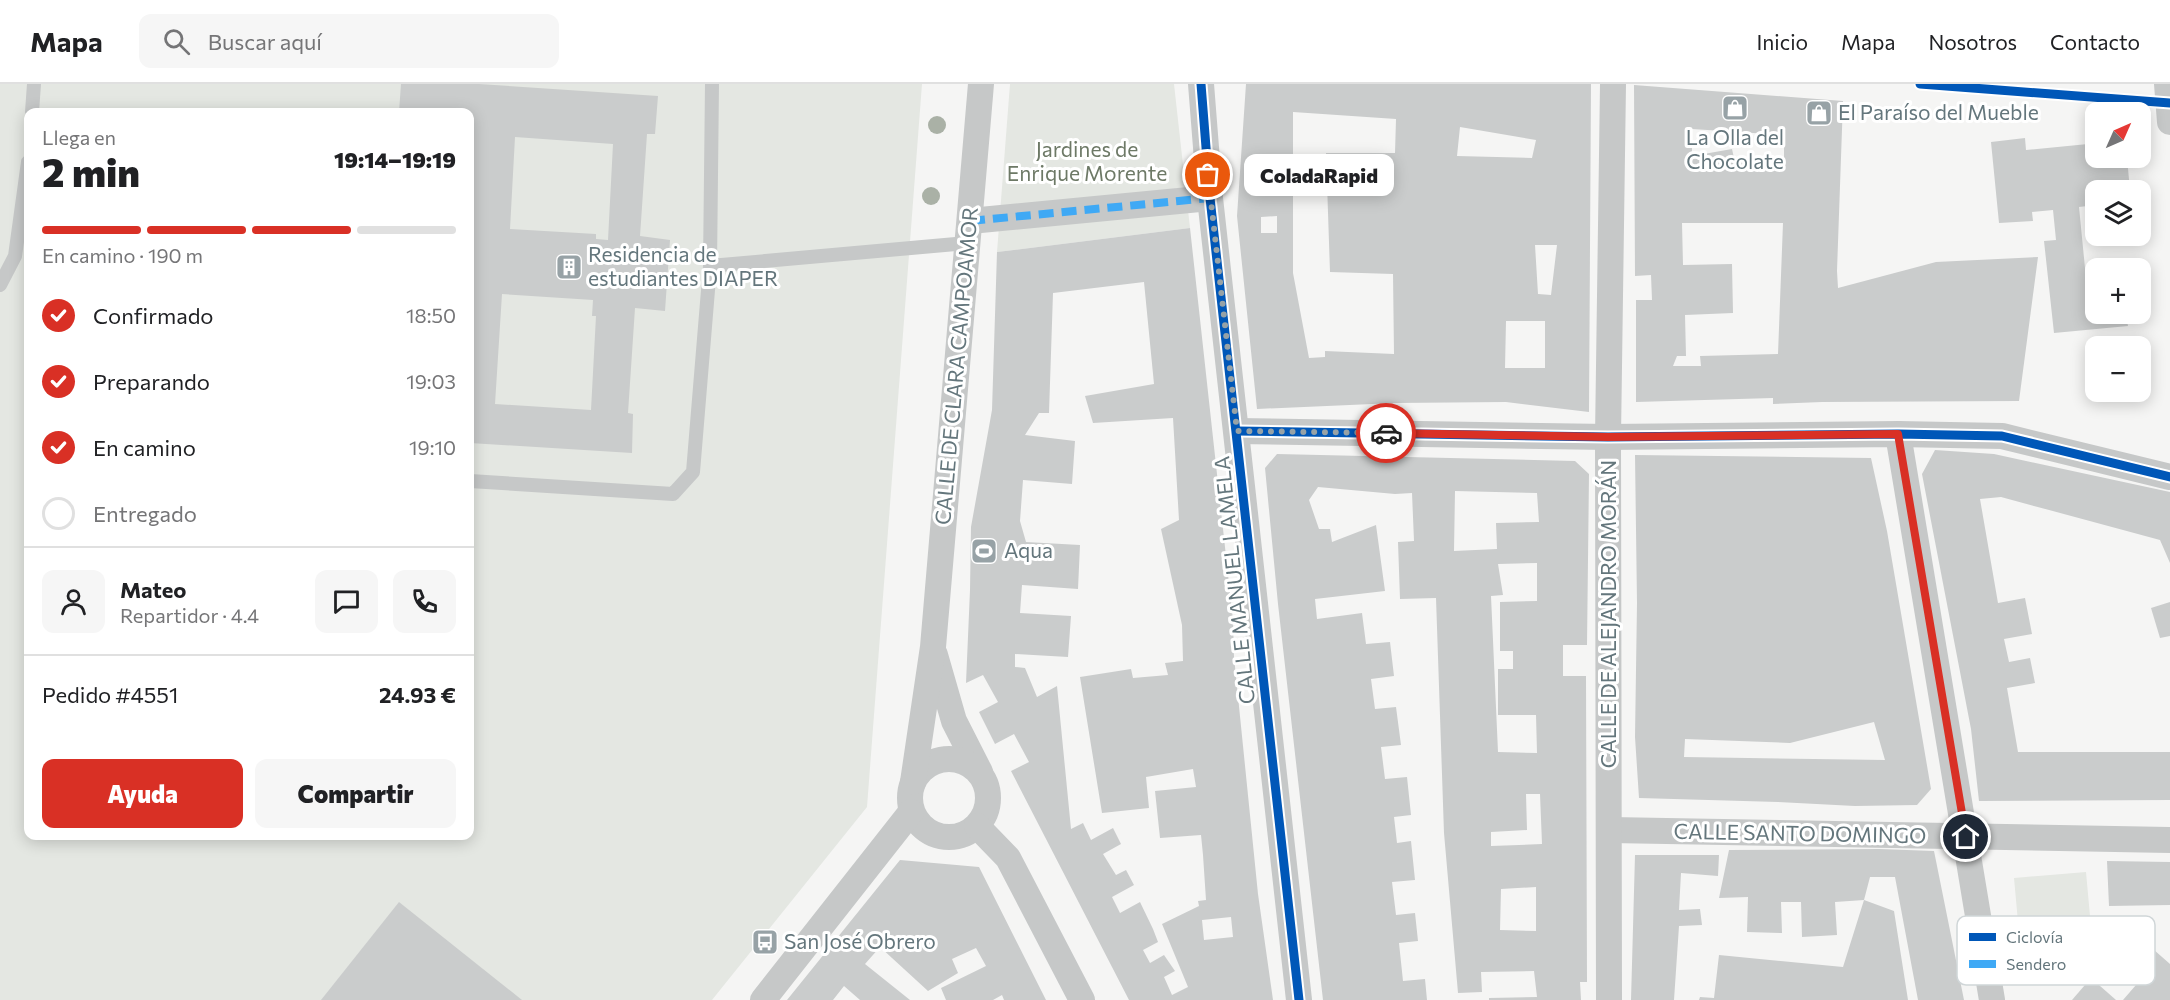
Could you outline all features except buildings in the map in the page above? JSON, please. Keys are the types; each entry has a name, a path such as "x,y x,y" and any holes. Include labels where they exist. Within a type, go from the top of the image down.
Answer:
{"street":[{"name":"CALLE DE CLARA CAMPOAMOR","path":"913,782 933,647 981,84"},
{"name":"CALLE MANUEL LAMELA","path":"1201,84 1210,198 1299,1000"},
{"name":"CALLE DE ALEJANDRO MORÁN","path":"1609,1000 1608,437 1612,84"},
{"path":"2167,84 2170,122"},
{"path":"968,232 1210,198"},
{"path":"1237,431 1608,437 1898,434 2002,436 2170,477"},
{"path":"1898,434 1979,916"},
{"name":"CALLE DE CLARA CAMPOAMOR","path":"933,647 954,722 980,772"},
{"path":"951,758 967,763 980,772 989,800 986,814 977,826 964,835 948,838 933,834 920,825 912,812 909,797 913,782 922,769 935,761 951,758"},
{"path":"763,1000 912,812"},
{"path":"977,826 1008,858 1082,1000"},
{"name":"CALLE SANTO DOMINGO","path":"1610,830 2170,840"},
{"path":"1990,985 1992,1000"}],"lane":[{"path":"32,108 34,84"},
{"path":"474,481 673,494 693,472 710,266 712,84"},
{"path":"0,285 15,256 24,191"},
{"path":"710,266 968,232"}],"green space":[{"path":"0,84 922,84 867,807 712,1000 0,1000"},
{"name":"Jardines de Enrique Morente","path":"1010,84 1174,84 1190,228 997,252"},
{"path":"2086,872 2090,916 2017,916 2014,878"}],"marked path":[{"path":"970,221 1210,198"}],"cycle path":[{"path":"1201,84 1210,198 1299,1000"},
{"path":"1920,84 2170,103"},
{"path":"1237,431 1608,437 1898,434 2002,436 2170,477"}],"way so far":[{"path":"1208,175 1237,431 1386,433"}],"place":[{"name":"La Olla del Chocolate","path":"1735,108"},
{"name":"El Paraíso del Mueble","path":"1819,113"},
{"name":"ColadaRapid","path":"1208,175"},
{"name":"Residencia de estudiantes DIAPER","path":"569,267"},
{"name":"Aqua","path":"984,551"},
{"name":"San José Obrero","path":"765,942"}],"route":[{"path":"1386,433 1608,437 1898,434 1966,837"}]}
